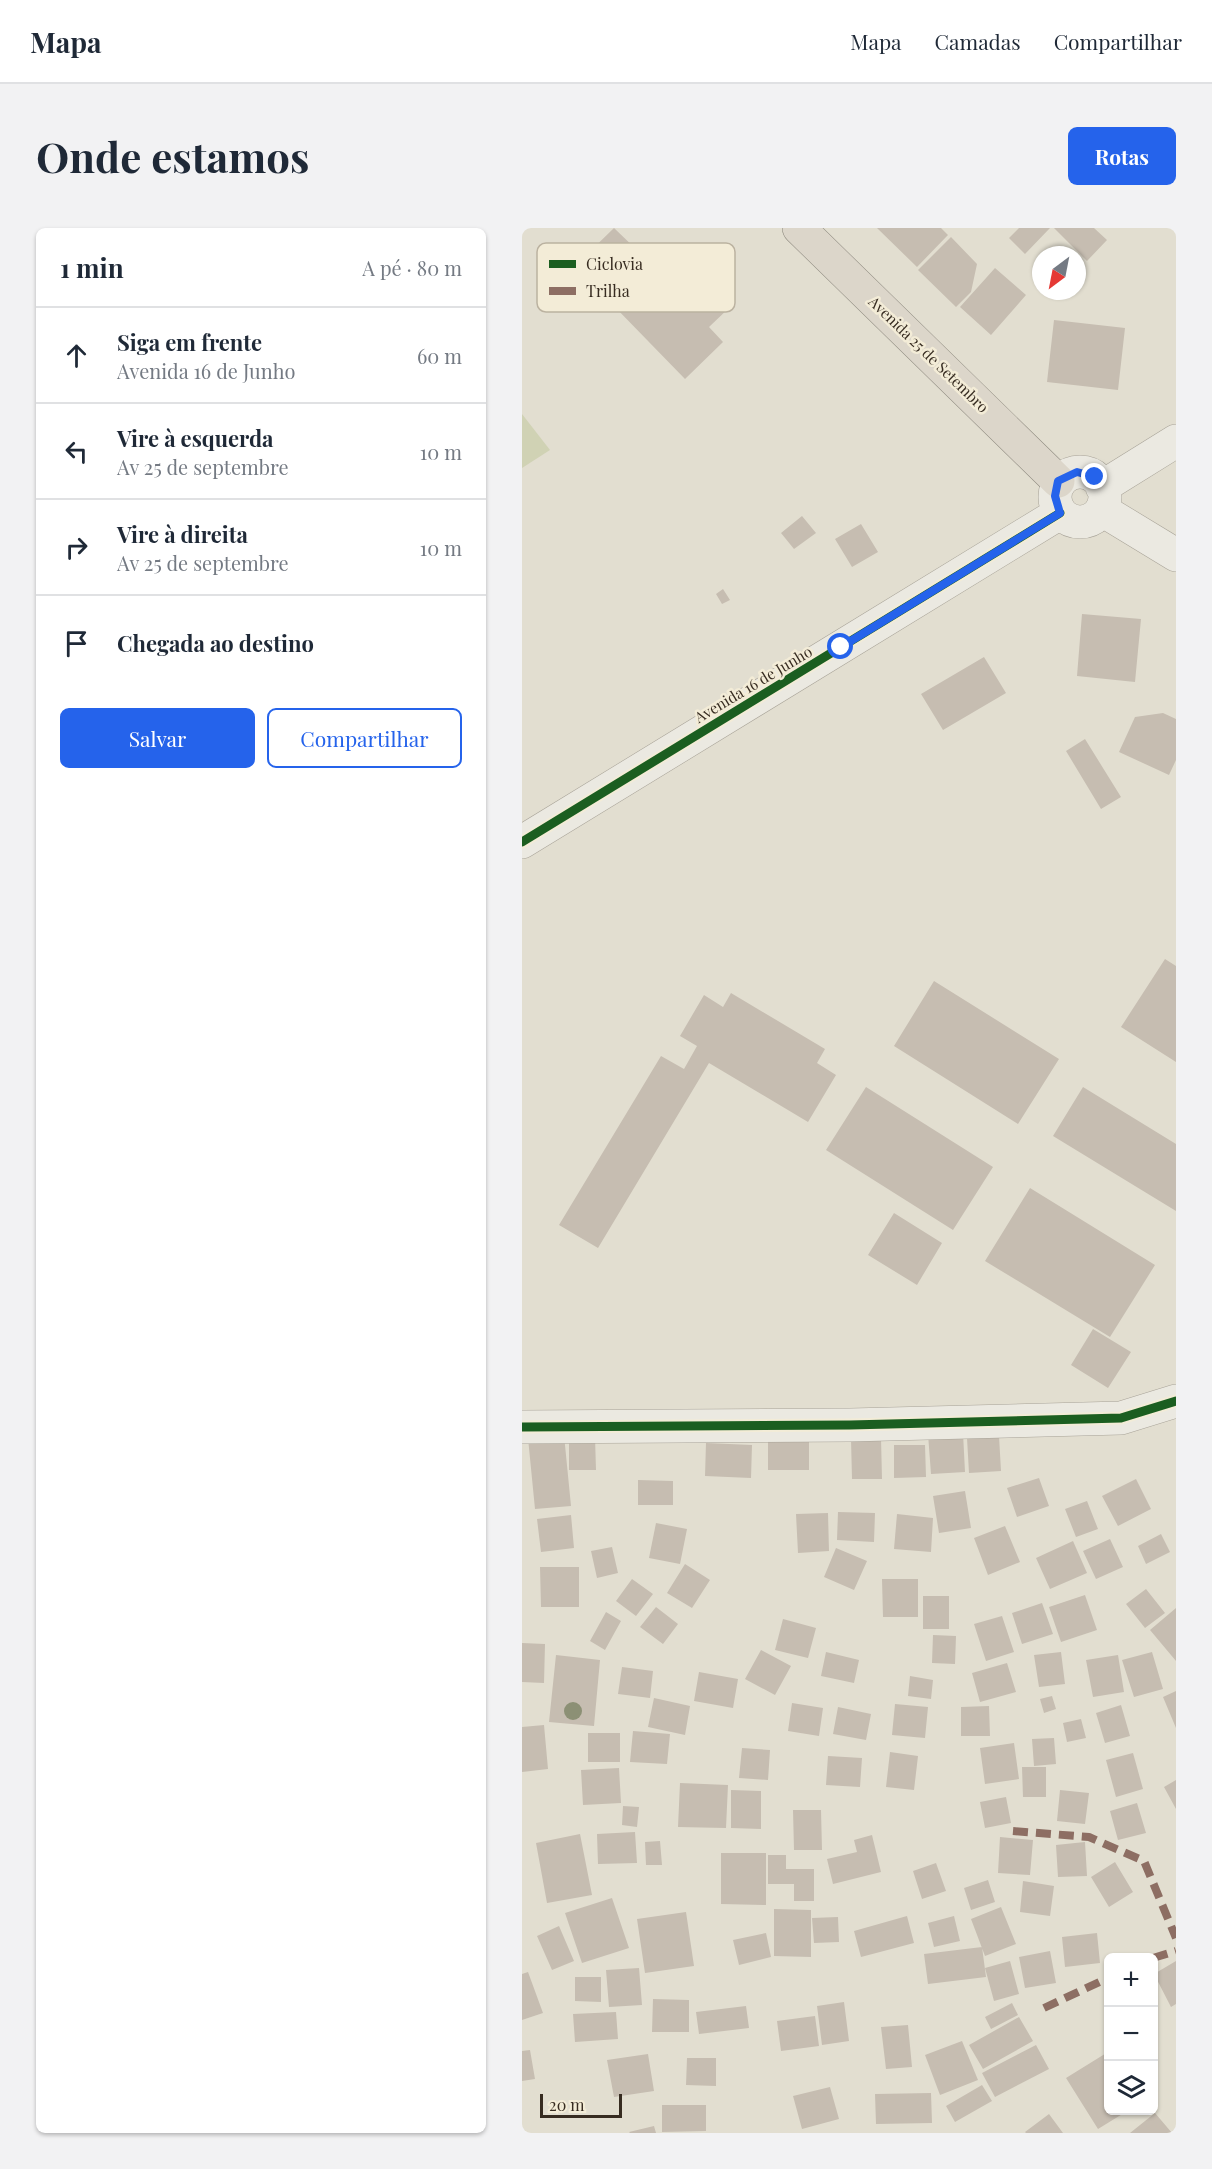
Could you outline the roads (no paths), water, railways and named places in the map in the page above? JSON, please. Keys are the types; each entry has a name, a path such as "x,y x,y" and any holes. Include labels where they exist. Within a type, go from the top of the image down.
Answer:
{"highway":[{"name":"Avenida 25 de Setembro","path":"799,228 1058,481"}],"street":[{"path":"1176,441 1102,498 1094,518 1082,522 1070,520 1060,513 1055,496 1058,481 1072,474 1083,472 1095,477 1102,498 1176,555"},
{"name":"Avenida 16 de Junho","path":"522,842 1060,513"},
{"path":"522,1427 861,1424 1121,1418 1176,1401"}]}
